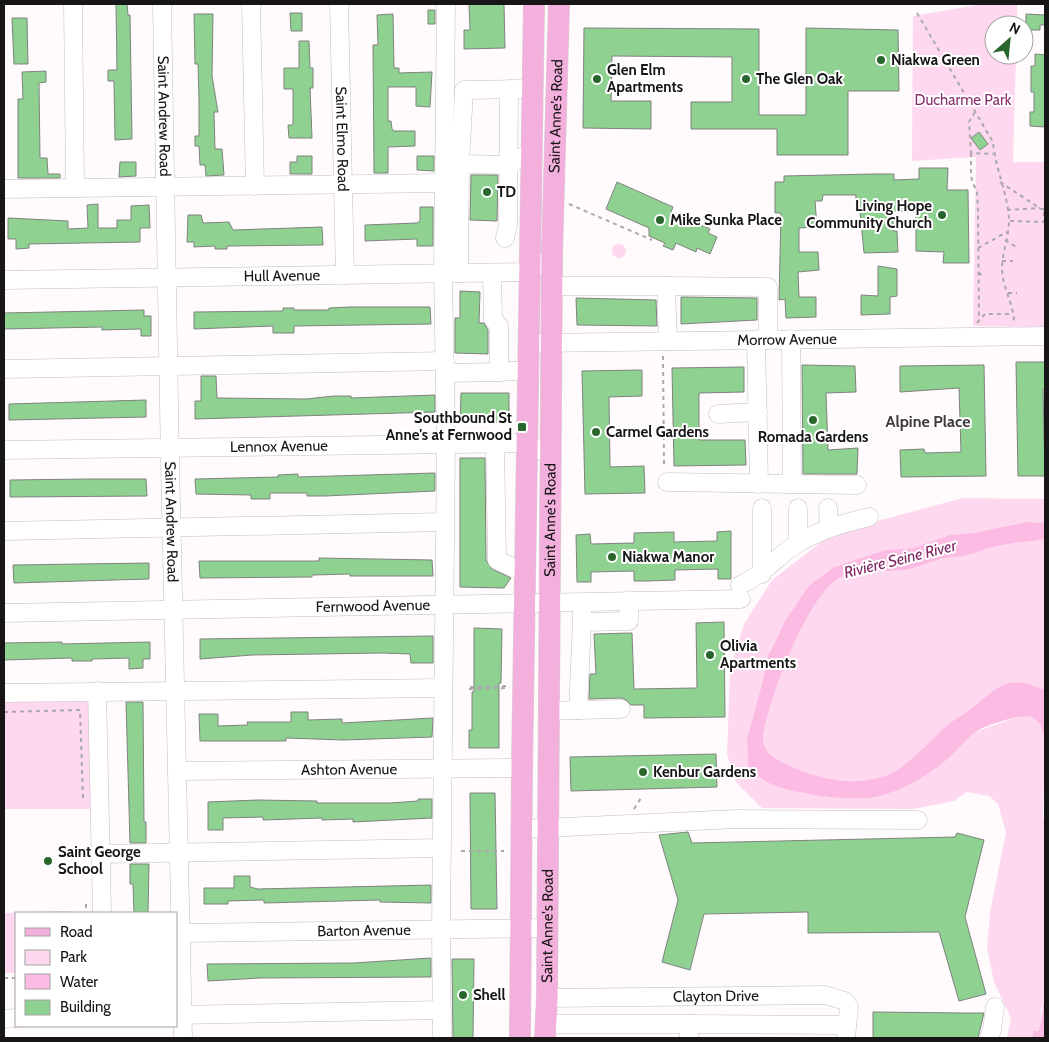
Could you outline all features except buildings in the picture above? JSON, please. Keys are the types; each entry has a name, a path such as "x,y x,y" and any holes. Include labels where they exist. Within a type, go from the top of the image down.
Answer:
{"main road":[{"name":"Saint Anne's Road","path":"520,1038 522,768 534,4"},
{"name":"Saint Anne's Road","path":"545,1031 547,998 552,456 552,253 559,4"},
{"path":"532,152 542,155 554,168"}],"street":[{"path":"73,4 75,188"},
{"name":"Saint Andrew Road","path":"162,4 170,448 182,933 180,1015 183,1038"},
{"path":"251,4 255,186"},
{"name":"Saint Elmo Road","path":"338,4 345,275"},
{"path":"446,4 444,182 451,273"},
{"path":"505,238 508,224 509,89"},
{"path":"442,1038 443,603 446,522 445,367 464,90 533,89"},
{"path":"460,164 509,165 532,152"},
{"path":"509,165 531,181"},
{"path":"4,189 444,182"},
{"path":"530,272 552,253"},
{"name":"Hull Avenue","path":"4,280 530,272"},
{"path":"492,273 493,319 499,326 499,372"},
{"path":"553,286 768,287 762,339 758,412 759,484"},
{"path":"666,286 666,348"},
{"name":"Morrow Avenue","path":"528,343 552,342 666,348 762,339 1045,336"},
{"path":"791,339 792,484"},
{"path":"4,369 170,366 445,367 499,372 528,370"},
{"path":"718,414 758,412"},
{"path":"495,443 497,560 514,568 526,569"},
{"name":"Lennox Avenue","path":"4,450 527,443 552,456"},
{"path":"666,473 759,484 857,485"},
{"path":"762,508 762,574"},
{"path":"798,508 798,543"},
{"path":"828,508 829,528"},
{"path":"762,574 798,543 829,528 869,517"},
{"path":"4,530 446,522"},
{"name":"Fernwood Avenue","path":"4,613 629,600 740,592 762,574"},
{"path":"582,622 629,621 629,600"},
{"path":"578,710 582,601"},
{"path":"4,693 443,688"},
{"path":"97,691 102,912"},
{"path":"549,711 621,709"},
{"name":"Ashton Avenue","path":"177,771 522,768"},
{"path":"522,829 736,819 918,820"},
{"path":"100,854 442,848"},
{"name":"Barton Avenue","path":"182,933 547,928"},
{"name":"Clayton Drive","path":"547,998 824,995 844,1001 849,1007 846,1032"},
{"path":"988,1038 992,1030 995,1007"},
{"path":"180,1015 442,1010"},
{"path":"545,1031 846,1032"}],"path":[{"path":"917,13 993,142 1009,222 1002,261 1003,278 1014,314 1014,329"},
{"path":"975,112 969,122 972,182 977,191 979,320"},
{"path":"971,153 994,154"},
{"path":"1000,182 1040,208"},
{"path":"567,204 652,240"},
{"path":"1007,210 1045,209 1044,222 1009,222"},
{"path":"978,248 1007,232"},
{"path":"1005,240 1018,248"},
{"path":"1002,261 1013,261"},
{"path":"978,272 984,275"},
{"path":"1008,293 1017,293"},
{"path":"974,330 979,320 985,314 1014,314"},
{"path":"666,348 666,473"},
{"path":"469,688 513,687"},
{"path":"4,712 80,710 84,806"},
{"path":"461,851 511,851"},
{"path":"86,904 86,912"}],"green space":[{"name":"Ducharme Park","path":"983,4 1017,4 1017,15 984,15 984,65 1016,65 1013,162 1045,162 1044,327 973,326 976,157 912,161 913,16"},
{"path":"616,244 622,244 626,251 622,258 616,258 612,254 612,248"},
{"path":"963,498 1045,499 1045,523 1027,522 973,533 950,535 913,548 885,550 834,567 785,621 771,649 747,739 748,766 763,780 801,793 829,797 883,796 933,771 975,732 1023,715 1037,719 1043,729 1045,741 1043,817 1045,823 1045,875 1043,876 1045,881 1045,997 1041,1009 1042,1024 1032,1038 1007,1038 1011,1018 994,982 987,947 990,913 1006,832 998,804 989,796 967,792 954,801 913,809 762,808 736,782 727,755 730,670 744,624 772,580 833,533"},
{"path":"1045,539 1045,690 1022,683 1013,682 1005,684 947,725 920,752 899,769 881,777 868,780 840,781 800,770 778,760 770,754 766,748 763,735 774,694 788,658 807,619 827,588 838,579 853,573 902,570 945,558 968,555 997,546"},
{"path":"89,700 91,809 4,809 4,701"},
{"path":"69,911 69,912 36,912"},
{"path":"4,913 15,913 15,973 4,973"}],"water":[{"name":"Rivière Seine River","path":"1027,522 1045,523 1045,539 997,546 965,556 945,558 909,569 854,573 838,579 827,588 817,602 797,638 774,694 763,735 766,748 770,754 788,765 813,775 840,781 868,780 894,772 920,751 947,725 969,711 997,688 1013,682 1032,685 1045,690 1045,741 1040,724 1031,717 1019,717 995,723 974,733 943,763 926,775 897,790 873,798 840,798 786,789 762,779 748,766 747,739 767,658 785,621 809,586 834,567 885,550 913,548 950,535 973,533"},
{"path":"1045,997 1045,1038 1032,1038 1034,1031 1038,1031 1040,1027"}],"place":[{"name":"Niakwa Green","path":"881,60"},
{"name":"Glen Elm Apartments","path":"597,79"},
{"name":"The Glen Oak","path":"746,79"},
{"name":"TD","path":"487,192"},
{"name":"Living Hope Community Church","path":"942,215"},
{"name":"Mike Sunka Place","path":"660,220"},
{"name":"Romada Gardens","path":"813,420"},
{"name":"Southbound St Anne's at Fernwood","path":"522,427"},
{"name":"Carmel Gardens","path":"596,432"},
{"name":"Niakwa Manor","path":"612,557"},
{"name":"Olivia Apartments","path":"710,655"},
{"name":"Kenbur Gardens","path":"643,772"},
{"name":"Saint George School","path":"48,861"},
{"name":"Shell","path":"463,995"}],"district":[{"name":"Alpine Place","path":"928,421"}]}
